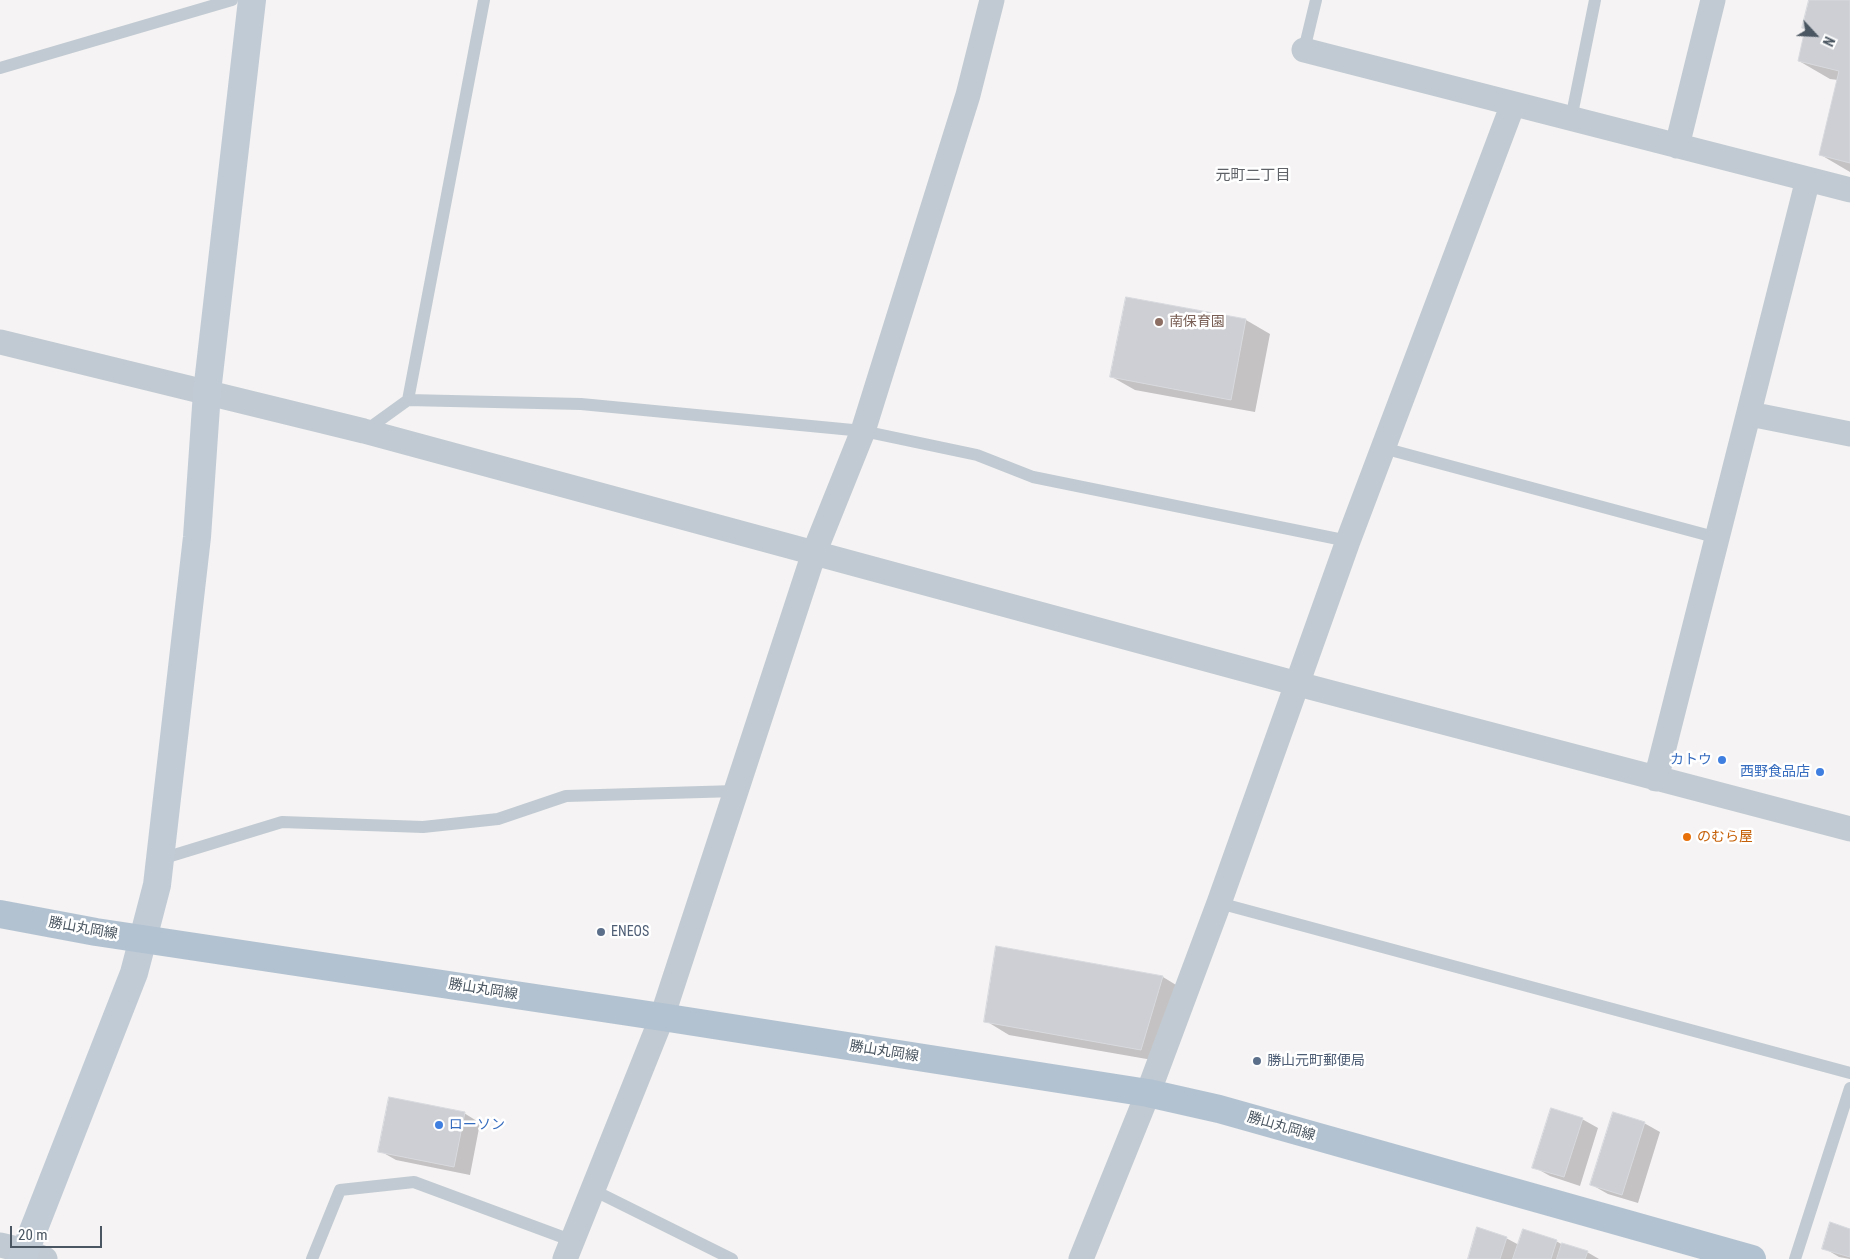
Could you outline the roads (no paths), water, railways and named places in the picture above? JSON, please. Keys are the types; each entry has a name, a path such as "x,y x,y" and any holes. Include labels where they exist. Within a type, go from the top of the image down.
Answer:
{"main road":[{"name":"勝山丸岡線","path":"0,914 144,939 1148,1093 1228,1112 1752,1259"}],"street":[{"path":"23,1254 134,973 144,939 161,859 197,536 207,392 252,0"},
{"path":"569,1250 662,1017 814,553 863,431 968,95 992,0"},
{"path":"1676,146 1713,0"},
{"path":"1304,50 1850,190"},
{"path":"1082,1259 1148,1093 1219,903 1348,541 1513,104"},
{"path":"1656,779 1808,179"},
{"path":"0,342 364,431 1298,684 1850,830"},
{"path":"1750,414 1850,434"}],"lane":[{"path":"0,68 232,0"},
{"path":"408,400 484,0"},
{"path":"1304,50 1316,0"},
{"path":"1571,119 1595,0"},
{"path":"364,431 408,400 581,404 863,431 977,455 1033,478 1348,541"},
{"path":"1383,448 1718,538"},
{"path":"161,859 282,822 423,827 498,819 566,796 736,791"},
{"path":"1219,903 1850,1073"},
{"path":"1795,1259 1850,1088"},
{"path":"312,1259 340,1190 414,1182 569,1250"},
{"path":"593,1190 732,1259"}],"place":[{"name":"南保育園","path":"1159,322"},
{"name":"カトウ","path":"1722,760"},
{"name":"西野食品店","path":"1820,772"},
{"name":"のむら屋","path":"1687,837"},
{"name":"ENEOS","path":"601,932"},
{"name":"勝山元町郵便局","path":"1257,1061"},
{"name":"ローソン","path":"439,1125"}],"district":[{"name":"元町二丁目","path":"1253,176"}]}
